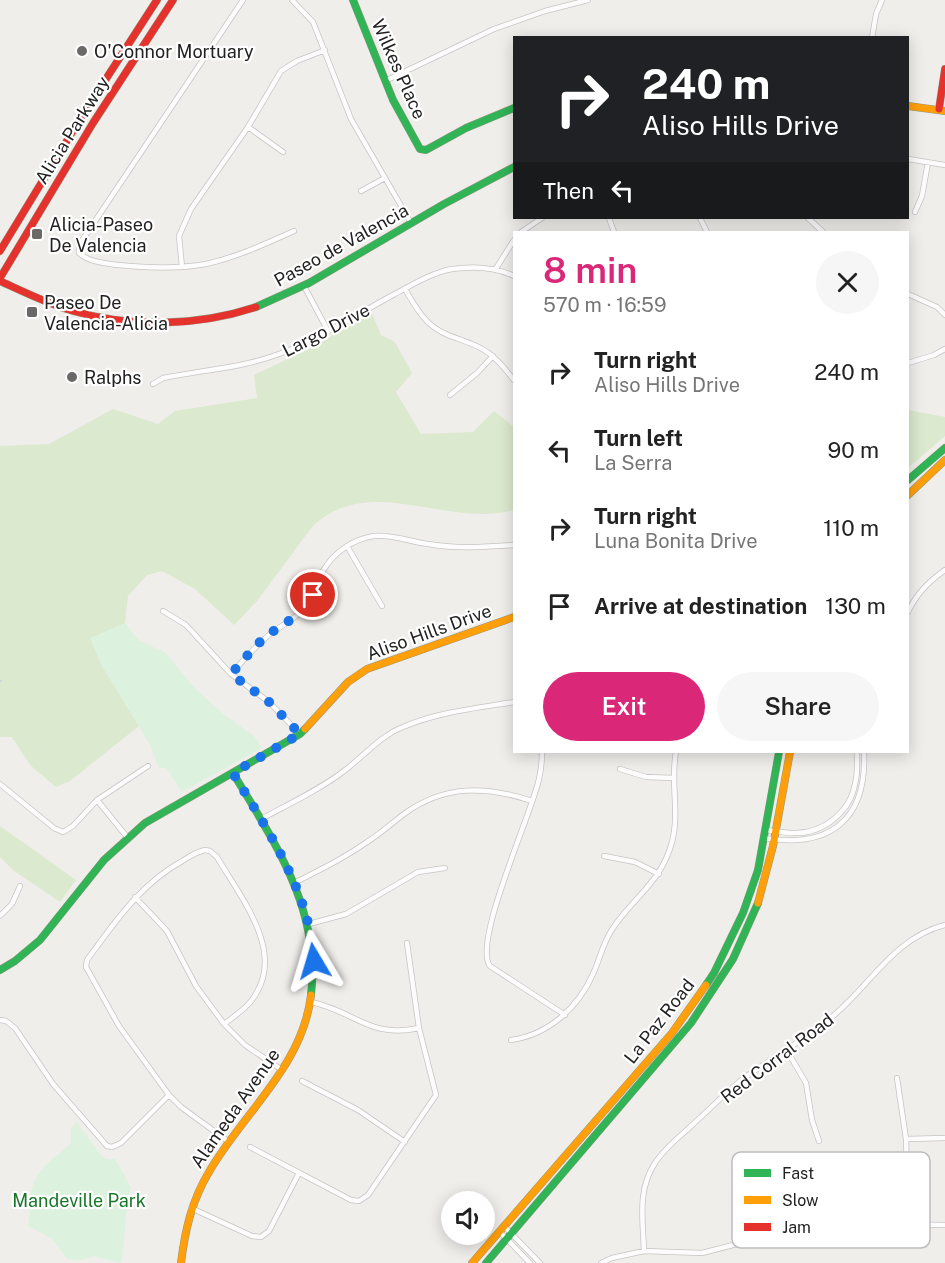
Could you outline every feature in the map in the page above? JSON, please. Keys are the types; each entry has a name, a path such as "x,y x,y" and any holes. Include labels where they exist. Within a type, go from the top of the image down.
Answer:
{"main road":[{"name":"Alicia Parkway","path":"0,251 82,116 157,0"},
{"name":"Alicia Parkway","path":"0,280 93,123 173,0"},
{"name":"Wilkes Place","path":"353,0 393,100 420,148 426,150 466,128 513,108"},
{"path":"909,106 942,110 945,69"},
{"path":"82,116 93,123"},
{"name":"Paseo de Valencia","path":"0,280 39,300 74,312 123,321 179,322 225,316 268,303 304,286 481,182 513,167"},
{"path":"909,479 945,448"},
{"path":"909,494 945,460"},
{"name":"Aliso Hills Drive","path":"0,970 23,956 42,940 92,873 127,837 146,823 300,734 348,682 367,669 388,660 513,617"},
{"name":"La Paz Road","path":"472,1263 672,1033 702,992 724,956 743,913 758,870 779,753"},
{"name":"La Paz Road","path":"486,1263 681,1038 711,999 734,959 751,921 764,883 790,753"},
{"name":"Alameda Avenue","path":"181,1263 191,1208 213,1163 282,1070 296,1045 310,1002 314,961 303,901 261,819 233,773"}],"street":[{"path":"243,0 79,245 79,253 84,259 114,264 145,268 182,267 206,264 242,254 294,231"},
{"path":"292,0 313,22 351,119 412,224"},
{"path":"385,81 494,29 545,11 588,0"},
{"path":"872,36 876,14 882,0"},
{"path":"182,267 179,236 191,209 248,127 281,71 297,60 325,50"},
{"path":"248,127 283,152"},
{"path":"909,159 945,165"},
{"path":"915,212 922,196 928,162"},
{"path":"361,191 385,178"},
{"path":"523,231 541,219"},
{"path":"809,219 822,231"},
{"path":"495,270 513,242"},
{"name":"Largo Drive","path":"153,384 163,378 243,364 278,355 328,331 426,277 450,269 475,267 513,276"},
{"path":"304,286 328,331"},
{"path":"405,289 426,321 440,332 482,349 493,356 513,379"},
{"path":"909,294 937,307 945,315"},
{"path":"909,363 945,349"},
{"path":"450,395 477,373 493,356"},
{"path":"231,674 259,643 272,632 292,621 305,609 322,571 331,558 346,546 359,540 375,536 391,537 457,548 513,545"},
{"path":"346,546 382,606"},
{"path":"909,610 920,591 945,570"},
{"path":"163,610 186,625 231,674 269,702 300,734"},
{"path":"261,819 325,784 372,746 400,728 436,716 513,702"},
{"path":"542,753 539,780 494,911 486,957 490,966 565,1015"},
{"path":"511,1040 526,1038 550,1026 565,1015 583,992 613,928 659,874 667,858 676,823 674,778 676,753"},
{"path":"766,830 796,833 810,831 835,819 848,803 855,785 857,753"},
{"path":"764,838 808,840 819,837 842,823 858,801 863,788 864,753"},
{"path":"0,784 54,828 63,832 73,826 98,800 148,766"},
{"path":"620,769 646,777 674,778"},
{"path":"294,883 340,860 406,813 427,801 450,793 477,790 506,793 532,801"},
{"path":"98,800 127,837"},
{"path":"224,1024 246,1007 257,992 264,975 266,958 263,940 257,926 217,857 210,851 200,851 152,880 135,897 86,964 87,971 119,1026 169,1095 229,1142"},
{"path":"604,856 635,862 659,874"},
{"path":"309,924 346,914 418,872 445,868"},
{"path":"0,916 12,904 20,886"},
{"path":"135,897 167,931 195,986 224,1024 245,1045 282,1070"},
{"name":"Red Corral Road","path":"644,1251 643,1189 655,1162 662,1154 732,1088 827,1021 899,948 915,936 945,925"},
{"path":"250,1147 351,1200 359,1201 368,1195 436,1095 419,1028 407,943"},
{"path":"310,1002 339,1010 366,1025 383,1031 401,1032 419,1028"},
{"path":"3,1021 15,1028 53,1084 107,1146 112,1147 121,1143 169,1095"},
{"path":"786,1049 806,1083 812,1120 819,1141"},
{"path":"897,1078 906,1152"},
{"path":"302,1081 358,1110 405,1142"},
{"path":"906,1139 945,1138"},
{"path":"191,1208 252,1236 261,1237 269,1231 299,1173"},
{"path":"502,1229 540,1263"},
{"path":"509,1235 530,1263"},
{"path":"601,1263 612,1258 644,1251 702,1253 732,1245"}],"green space":[{"path":"372,313 381,335 395,342 412,373 396,392 421,434 473,432 494,411 513,426 513,510 488,514 462,513 384,502 359,503 335,511 312,527 257,601 234,625 195,589 162,571 147,575 128,596 125,623 91,639 101,664 139,726 70,781 56,787 31,766 12,737 0,737 0,446 49,444 113,409 158,424 175,411 257,398 254,375 313,347"},
{"path":"909,410 945,417 945,436 909,467"},
{"path":"125,623 139,640 166,653 193,686 223,714 254,736 262,748 182,792 166,768 159,768 150,745 101,664 90,638"},
{"path":"0,826 76,880 60,902 14,871 0,857"},
{"name":"Mandeville Park","path":"77,1122 101,1155 107,1159 115,1159 131,1187 121,1263 93,1256 79,1260 67,1259 52,1239 28,1226 33,1185 41,1171 71,1143 71,1128"}],"traffic: fast":[{"path":"353,0 393,100 420,149 426,150 466,128 513,108"},
{"path":"256,307 309,283 444,204 513,168"},
{"path":"909,479 945,448"},
{"path":"0,970 40,940 104,860 145,823 305,729"},
{"path":"706,985 743,913 758,870 779,753"},
{"path":"233,773 279,852 302,906 309,934 312,964 311,995"},
{"path":"486,1263 691,1023 733,959 758,903"}],"traffic: slow":[{"path":"909,106 945,111"},
{"path":"909,494 945,460"},
{"path":"305,729 348,682 367,669 513,617"},
{"path":"758,903 773,846 790,753"},
{"path":"472,1263 672,1033 706,985"},
{"path":"181,1263 190,1216 198,1193 223,1150 284,1067 306,1021 311,995"}],"traffic: jam":[{"path":"0,251 82,116 157,0"},
{"path":"0,278 93,123 173,0"},
{"path":"939,109 945,69"},
{"path":"0,281 64,308 118,320 165,323 188,321 256,307"}],"place":[{"name":"O'Connor Mortuary","path":"82,51"},
{"name":"Alicia-Paseo De Valencia","path":"37,234"},
{"name":"Paseo De Valencia-Alicia","path":"32,312"},
{"name":"Ralphs","path":"72,377"}],"route":[{"path":"313,595 305,609 292,621 272,632 259,643 231,674 269,702 300,734 233,773 261,819 303,901 313,943 314,961"}]}
